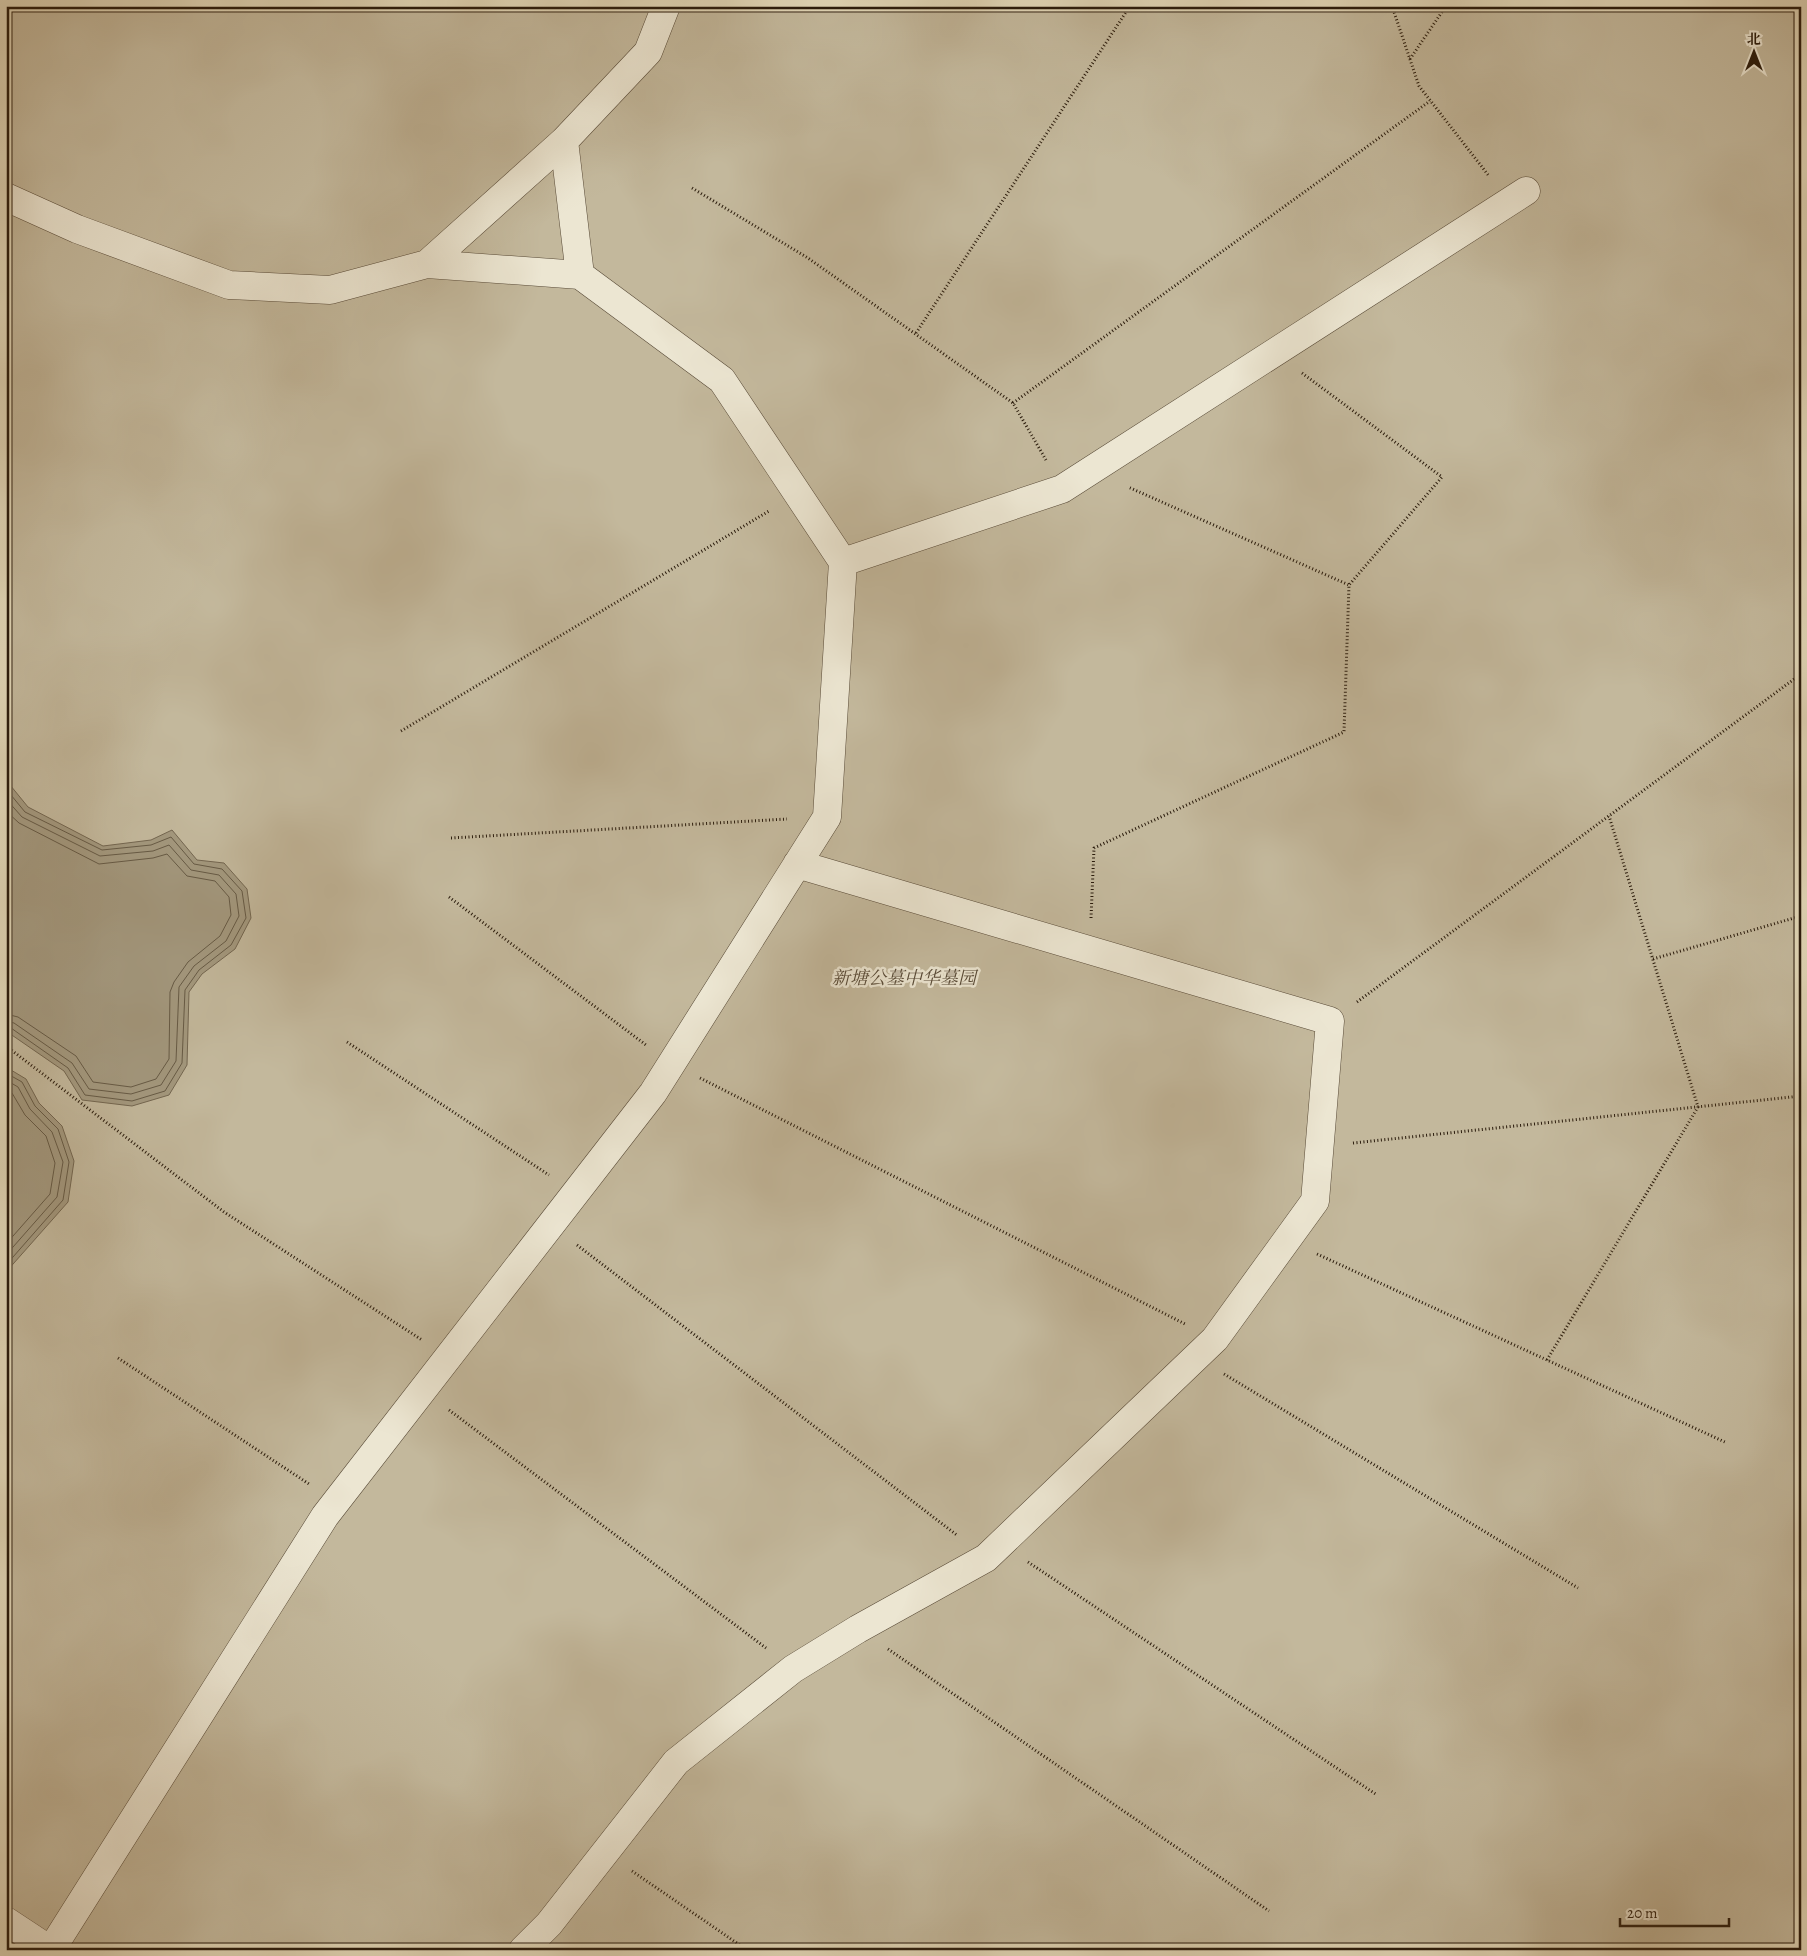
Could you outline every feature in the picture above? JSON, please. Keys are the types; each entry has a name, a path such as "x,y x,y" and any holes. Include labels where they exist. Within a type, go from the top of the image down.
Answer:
{"street":[{"path":"427,264 564,142 648,52 666,6"},
{"path":"564,142 580,275"},
{"path":"844,562 1062,489 1518,196"},
{"path":"6,197 77,229 229,285 330,290 427,264 580,275 722,380 844,562 827,817 653,1093 325,1516 50,1950 6,1922"},
{"path":"522,1950 549,1924 676,1762 793,1669 858,1629 994,1551 1205,1348 1315,1201 1330,1021 797,864"}],"path":[{"path":"916,334 1130,6"},
{"path":"1392,6 1419,86 1518,196"},
{"path":"1410,59 1446,6"},
{"path":"1013,403 1430,100"},
{"path":"692,188 808,258 1013,403 1062,489"},
{"path":"1090,951 1094,848 1344,732 1349,585 1442,477 1274,353"},
{"path":"1091,470 1349,585"},
{"path":"400,731 798,494"},
{"path":"1330,1021 1801,674"},
{"path":"1547,1360 1698,1107 1609,816"},
{"path":"451,838 827,817"},
{"path":"449,897 672,1064 1205,1348 1578,1588"},
{"path":"1652,959 1801,916"},
{"path":"347,1042 576,1192"},
{"path":"6,1046 224,1212 448,1357"},
{"path":"1320,1147 1801,1096"},
{"path":"551,1225 994,1551 1376,1795"},
{"path":"1287,1240 1727,1443"},
{"path":"118,1358 336,1502"},
{"path":"423,1390 793,1669"},
{"path":"858,1629 1269,1911"},
{"path":"605,1852 747,1950"}],"green space":[{"name":"新塘公墓中华墓园","path":"6,6 1801,6 1801,1950 6,1950"}],"water":[{"path":"6,780 28,807 103,846 151,840 172,830 197,860 224,863 247,889 251,918 235,949 202,974 189,992 187,1065 169,1095 132,1106 82,1100 64,1071 6,1031"},
{"path":"6,1067 26,1079 39,1103 62,1126 74,1161 68,1202 6,1272"}]}
